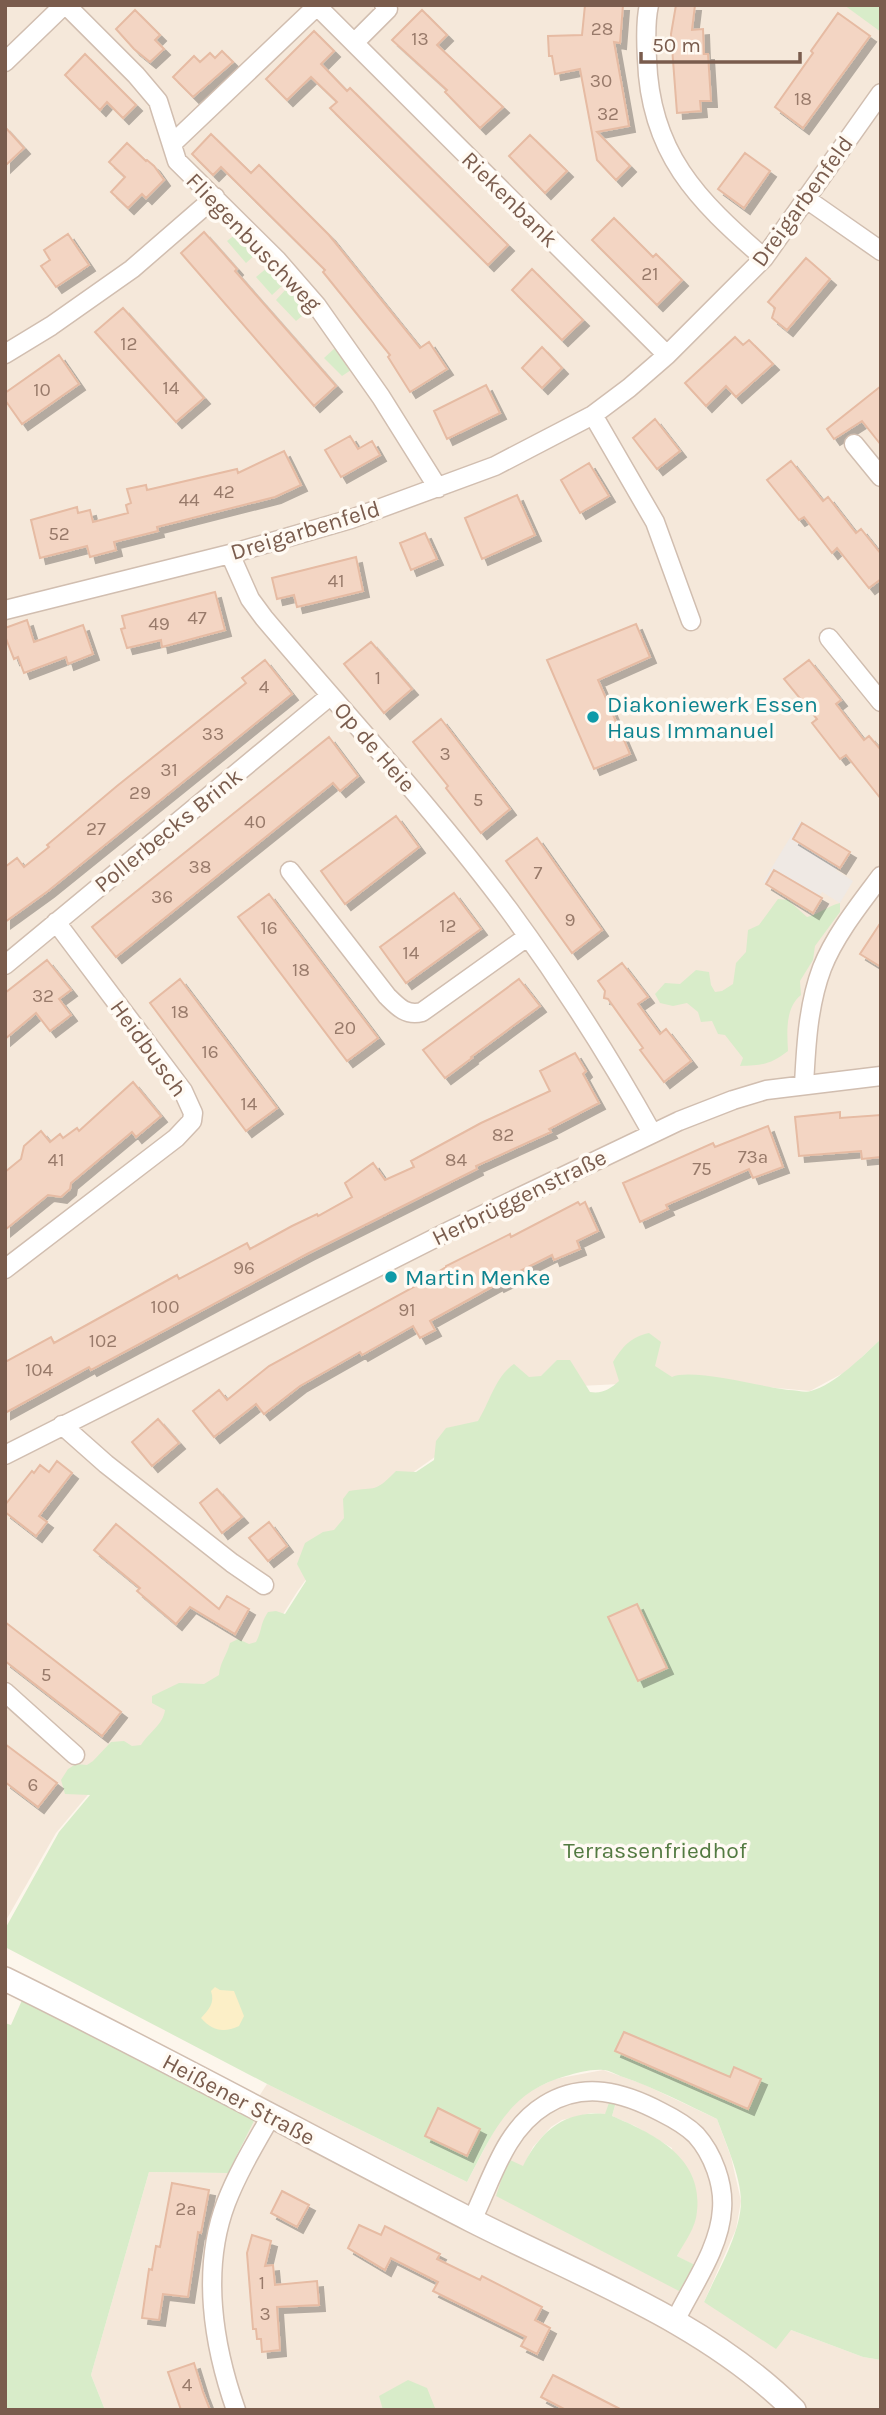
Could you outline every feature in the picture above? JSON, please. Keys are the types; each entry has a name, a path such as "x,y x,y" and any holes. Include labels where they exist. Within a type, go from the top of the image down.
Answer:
{"street":[{"name":"Fliegenbuschweg","path":"5,62 65,5 136,75 158,101 177,161 277,260 317,306 374,386 438,488"},
{"path":"649,5 647,46 651,94 659,126 673,161 717,217 764,258"},
{"name":"Riekenbank","path":"172,144 318,6 667,355"},
{"path":"354,43 388,7"},
{"name":"Dreigarbenfeld","path":"5,610 230,554 351,519 495,466 593,415 667,355 764,258 881,93"},
{"path":"5,354 132,269 215,198"},
{"path":"805,198 881,251"},
{"path":"593,415 654,522 691,621"},
{"path":"854,444 881,477"},
{"name":"Op de Heie","path":"230,554 250,599 455,841 527,937 572,1000 652,1133"},
{"path":"829,638 881,702"},
{"name":"Pollerbecks Brink","path":"5,965 330,696"},
{"path":"290,871 387,996 397,1007 413,1014 422,1012 527,937"},
{"path":"804,1085 809,1024 823,967 863,900 881,876"},
{"name":"Heidbusch","path":"5,1269 176,1138 192,1121 193,1113 183,1091 56,922"},
{"name":"Herbrüggenstraße","path":"5,1455 452,1230 652,1133 733,1100 766,1090 881,1076"},
{"path":"62,1425 106,1464 264,1586"},
{"path":"5,1692 75,1755"},
{"name":"Heißener Straße","path":"5,1979 472,2220 675,2321 731,2357 794,2410"},
{"path":"472,2220 512,2136 521,2124 543,2105 572,2093 600,2090 618,2093 655,2108 695,2133 704,2144 716,2171 723,2205 720,2225 709,2255 675,2321"},
{"path":"236,2410 214,2323 213,2267 225,2205 237,2176 271,2116"}],"shaded area":[{"path":"5,5 881,5 881,1072 765,1088 5,1451"},
{"path":"800,821 848,850 836,870 853,881 840,903 822,892 811,910 763,882"},
{"path":"881,1080 881,1339 847,1371 810,1391 765,1387 723,1379 559,1387 506,1407 405,1478 337,1536 254,1660 102,1778 56,1833 5,1922 5,1457 452,1233 735,1103"},
{"path":"603,2070 643,2084 717,2119 731,2157 741,2201 736,2229 704,2302 863,2357 881,2360 881,2410 796,2410 731,2355 254,2104 267,2084 467,2182 499,2121 514,2103 532,2090 555,2079","holes":["616,2102 612,2116 672,2148 681,2248 677,2256 694,2265 679,2291 523,2167 533,2147 551,2127 562,2120 591,2113 605,2114"]},
{"path":"258,2113 674,2322 791,2410 105,2410 91,2375 149,2172 228,2173"}],"green space":[{"path":"844,5 881,5 881,32"},
{"path":"236,234 256,254 246,263 227,241"},
{"path":"268,267 284,284 272,295 256,277"},
{"path":"287,288 307,312 296,321 276,300"},
{"path":"335,348 351,370 342,376 324,358"},
{"path":"778,899 788,900 807,917 840,903 840,912 815,946 813,960 800,981 801,995 792,1007 788,1021 788,1051 765,1063 740,1066 743,1058 725,1035 718,1034 712,1021 701,1022 698,1012 687,1003 673,1006 660,1003 655,994 665,983 680,984 696,970 709,972 715,992 733,984 736,963 746,952 748,930 759,925"},
{"name":"Terrassenfriedhof","path":"649,1333 661,1342 655,1366 672,1377 711,1376 806,1392 820,1388 839,1376 881,1339 881,2360 863,2357 791,2330 776,2349 704,2302 737,2226 740,2191 732,2159 717,2119 670,2096 605,2070 579,2073 546,2083 530,2092 504,2117 467,2182 271,2086 5,1947 5,1929 59,1832 90,1795 65,1794 61,1780 68,1769 76,1764 87,1765 111,1742 124,1741 132,1746 141,1745 164,1715 165,1710 152,1703 152,1696 179,1683 204,1684 219,1675 230,1643 238,1639 249,1644 256,1642 268,1612 285,1614 306,1581 297,1564 305,1543 323,1532 334,1530 344,1518 343,1499 349,1491 375,1488 396,1471 416,1472 434,1460 436,1441 446,1428 478,1421 497,1383 514,1364 529,1377 541,1376 557,1360 570,1360 590,1392 603,1392 619,1381 613,1362 620,1351 632,1340"},
{"path":"23,1998 258,2113 228,2173 149,2172 91,2375 105,2410 5,2410 5,2023 11,2025"},
{"path":"610,2100 616,2102 612,2116 659,2140 684,2162 692,2176 697,2192 695,2223 677,2256 695,2265 679,2291 496,2196 508,2159 523,2166 537,2143 555,2126 577,2116 605,2114"},
{"path":"408,2380 427,2388 438,2410 383,2410 379,2396"}],"sand":[{"path":"215,1987 234,1991 244,2016 239,2026 218,2030 201,2018 210,2006 211,1991"}],"building":[{"path":"585,5 623,5 620,43 614,42 629,126 597,132 630,166 616,180 597,160 580,69 555,74 552,56 549,56 548,36 582,35"},
{"path":"676,5 695,5 692,30 703,29 704,54 708,54 711,101 700,101 701,111 677,113 671,34"},
{"path":"135,10 160,35 155,40 164,49 150,62 116,29"},
{"path":"422,10 447,35 437,45 503,107 480,128 445,92 447,90 392,40"},
{"path":"838,13 870,36 803,128 775,107"},
{"path":"314,31 334,51 321,64 347,91 350,88 508,245 488,265 330,108 337,102 311,77 287,100 266,79"},
{"path":"222,51 233,62 193,97 173,77 194,56 200,62 210,53 215,58"},
{"path":"85,54 136,105 123,118 107,102 100,110 65,75"},
{"path":"5,127 24,148 5,166"},
{"path":"211,134 251,173 259,165 329,235 420,348 429,342 447,369 410,392 388,357 390,355 323,272 325,270 221,167 213,175 192,154"},
{"path":"530,135 567,171 545,193 509,156"},
{"path":"127,143 154,166 164,180 146,198 142,194 128,208 111,192 125,177 109,162"},
{"path":"745,153 770,171 744,208 718,189"},
{"path":"614,218 653,257 656,254 682,280 657,305 592,240"},
{"path":"204,232 336,386 314,406 181,253"},
{"path":"68,234 89,265 56,287 41,266 50,260 44,250"},
{"path":"806,258 830,279 787,330 772,318 775,308 768,302"},
{"path":"532,269 583,320 562,340 512,290"},
{"path":"123,308 204,398 176,422 95,332"},
{"path":"735,337 743,345 749,340 773,364 736,397 726,386 706,406 685,383"},
{"path":"542,347 562,368 542,388 522,368"},
{"path":"59,355 79,384 22,424 5,400 5,393"},
{"path":"486,385 500,413 447,439 434,411"},
{"path":"881,386 881,445 862,421 834,439 827,429"},
{"path":"655,419 680,451 657,469 633,438"},
{"path":"350,436 358,449 372,441 380,455 341,477 325,450"},
{"path":"284,451 301,485 275,497 157,527 158,531 114,542 116,550 90,557 87,546 40,558 31,520 77,507 78,513 90,510 93,522 128,513 126,505 131,503 127,489 146,485 147,490 237,469 238,473"},
{"path":"791,461 823,501 828,497 856,533 861,529 881,554 881,579 869,588 837,548 832,553 804,517 799,520 767,480"},
{"path":"589,463 609,496 580,513 561,480"},
{"path":"517,495 535,535 482,559 465,518"},
{"path":"425,533 437,559 411,570 400,543"},
{"path":"356,557 363,591 297,607 294,595 277,599 272,578"},
{"path":"215,592 225,630 162,647 161,640 127,648 121,629 125,628 122,616"},
{"path":"27,620 34,642 83,625 93,654 68,664 66,657 24,673 18,657 14,659 5,636 5,628"},
{"name":"Diakoniewerk Essen Haus Immanuel","path":"636,624 650,657 598,680 630,754 594,769 547,660"},
{"path":"371,642 412,689 384,713 344,664"},
{"path":"265,660 292,694 48,891 5,922 5,867 17,858 24,867 117,786 246,683 242,678"},
{"path":"809,660 841,700 836,704 864,740 869,736 881,750 881,799 846,755 840,759 812,723 817,719 784,679"},
{"path":"441,719 510,809 481,833 413,742"},
{"path":"329,737 358,776 340,791 333,783 116,957 92,927"},
{"path":"396,816 419,847 345,904 321,871"},
{"path":"802,823 850,852 840,868 793,839"},
{"path":"537,838 602,930 572,953 506,861"},
{"path":"774,870 822,898 813,913 766,884"},
{"path":"454,893 481,929 406,983 380,947"},
{"path":"269,894 378,1038 347,1061 238,917"},
{"path":"881,922 881,967 860,954"},
{"path":"47,960 71,990 59,999 71,1015 50,1031 36,1013 5,1039 5,993"},
{"path":"622,963 648,997 638,1004 660,1034 666,1029 691,1061 664,1082 608,999 604,998 605,991 598,981"},
{"path":"180,979 277,1108 246,1131 150,1003"},
{"path":"519,979 540,1006 445,1078 423,1050"},
{"path":"575,1053 586,1071 583,1074 599,1103 549,1129 551,1132 476,1166 477,1169 307,1254 5,1413 5,1362 51,1337 54,1343 177,1275 179,1279 247,1243 250,1249 292,1226 317,1214 318,1216 352,1197 345,1183 373,1163 385,1180 414,1167 411,1161 481,1123 550,1091 540,1071"},
{"path":"133,1082 161,1116 136,1137 132,1132 71,1183 70,1189 61,1197 48,1195 5,1230 5,1172 21,1159 24,1146 41,1131 50,1142 60,1134 63,1138 77,1128 79,1131"},
{"path":"840,1112 840,1118 881,1115 881,1157 862,1159 861,1151 799,1156 795,1117"},
{"path":"768,1126 783,1167 753,1178 749,1169 666,1205 668,1209 640,1222 623,1183 713,1143 715,1147"},
{"path":"578,1202 580,1205 585,1202 598,1231 577,1241 580,1249 554,1260 552,1255 510,1276 512,1279 498,1286 497,1284 430,1321 435,1330 420,1338 413,1326 300,1386 264,1414 256,1404 214,1437 193,1411 219,1390 227,1400 269,1366 412,1288 446,1266 510,1234 511,1237"},
{"path":"158,1419 179,1443 152,1466 132,1442"},
{"path":"57,1461 72,1473 39,1516 47,1522 36,1536 5,1512 5,1505 32,1471 34,1473 40,1465 49,1472"},
{"path":"217,1489 242,1517 222,1533 200,1503"},
{"path":"269,1522 287,1546 268,1561 249,1538"},
{"path":"116,1524 219,1609 227,1596 249,1609 235,1634 190,1607 176,1624 137,1591 140,1588 94,1550"},
{"path":"637,1604 667,1668 638,1681 608,1617"},
{"path":"5,1622 121,1712 102,1736 5,1661"},
{"path":"5,1744 57,1783 38,1807 5,1782"},
{"path":"624,2032 730,2077 734,2067 761,2079 748,2109 615,2051"},
{"path":"438,2108 480,2129 467,2156 425,2136"},
{"path":"172,2183 209,2190 201,2233 198,2232 188,2297 163,2294 159,2320 142,2318 149,2269 152,2270 156,2246 160,2247"},
{"path":"282,2191 309,2205 297,2227 271,2213"},
{"path":"359,2225 381,2235 385,2226 440,2254 437,2259 480,2280 482,2276 542,2307 535,2320 550,2328 537,2354 521,2346 526,2337 433,2291 438,2282 391,2258 385,2270 348,2248"},
{"path":"252,2235 271,2241 265,2266 273,2265 275,2285 317,2281 319,2305 277,2307 280,2350 262,2352 261,2339 257,2339 256,2329 253,2329 247,2253"},
{"path":"194,2363 210,2410 181,2410 168,2372"},
{"path":"553,2375 622,2410 566,2410 541,2397"}],"place":[{"name":"Diakoniewerk Essen Haus Immanuel","path":"593,717"},
{"name":"Martin Menke","path":"391,1277"}]}
